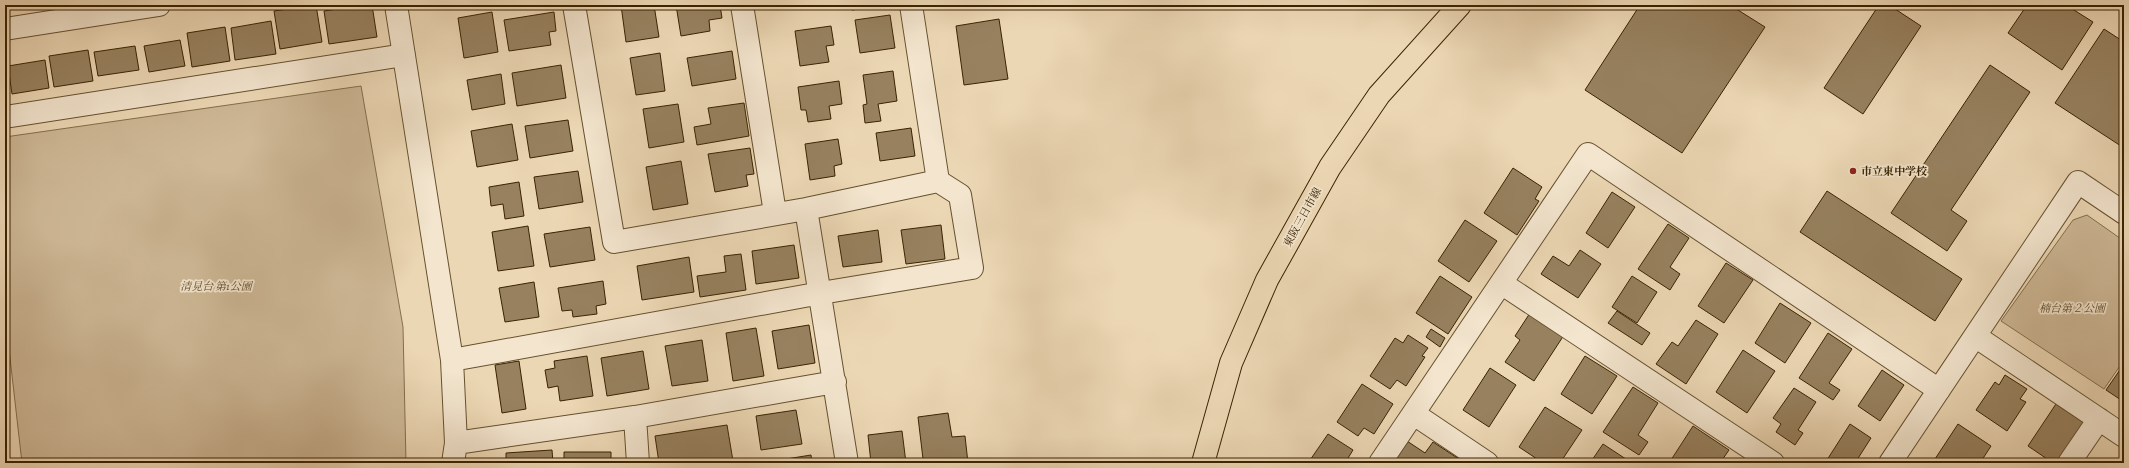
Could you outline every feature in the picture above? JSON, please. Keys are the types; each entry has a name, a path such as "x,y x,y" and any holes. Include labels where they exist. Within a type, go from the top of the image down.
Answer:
{"main road":[{"name":"東阪三日市線","path":"1204,463 1231,363 1267,280 1330,167 1379,95 1460,5"}],"street":[{"path":"5,29 159,5"},
{"path":"396,5 452,360 454,453 635,417 835,382"},
{"path":"452,360 821,293 972,268 960,195 938,181 806,208 614,242 574,5"},
{"path":"742,5 775,213"},
{"path":"911,5 938,181"},
{"path":"5,117 404,55"},
{"path":"1380,463 1588,154 1939,390"},
{"path":"1890,463 2078,182 2124,213"},
{"path":"806,208 821,293 847,463"},
{"path":"1501,283 1773,463"},
{"path":"1975,336 2124,436"},
{"path":"1414,414 1487,463"},
{"path":"635,417 638,463"},
{"path":"2069,463 2099,419"}],"green space":[{"name":"清見台 第1公園","path":"361,86 403,327 406,463 22,463 5,314 5,137"},
{"name":"楠台第２公園","path":"2087,215 2124,241 2124,360 2104,389 2001,321 2073,220"}],"building":[{"path":"316,5 322,42 280,49 274,11"},
{"path":"372,5 377,37 329,44 324,11"},
{"path":"621,5 654,5 659,37 626,42"},
{"path":"676,5 720,5 722,18 709,20 710,31 681,36"},
{"path":"792,5 813,5 793,8"},
{"path":"852,5 888,5 852,10"},
{"path":"1640,5 1730,5 1765,27 1682,153 1585,90"},
{"path":"1879,5 1889,5 1921,26 1863,114 1824,88"},
{"path":"2027,5 2066,5 2093,22 2062,70 2008,33"},
{"path":"492,12 498,52 464,58 458,18"},
{"path":"554,12 556,31 549,32 551,45 509,51 504,20"},
{"path":"890,15 895,48 860,53 855,20"},
{"path":"999,19 1008,79 964,85 956,26"},
{"path":"271,21 276,54 235,60 231,28"},
{"path":"831,26 834,45 826,46 829,62 800,66 795,31"},
{"path":"225,27 230,61 192,67 187,33"},
{"path":"2104,29 2124,42 2124,148 2055,103"},
{"path":"180,40 185,66 149,72 144,46"},
{"path":"135,46 139,70 98,76 94,52"},
{"path":"88,50 93,81 54,87 49,56"},
{"path":"732,51 736,79 692,86 687,58"},
{"path":"660,53 665,91 636,95 630,58"},
{"path":"45,60 49,88 12,94 8,66"},
{"path":"561,65 566,98 517,106 512,73"},
{"path":"1990,65 2030,92 1951,210 1967,221 1947,251 1891,213"},
{"path":"893,71 897,101 878,104 881,121 865,123 863,105 867,104 863,75"},
{"path":"501,74 505,104 472,110 467,80"},
{"path":"839,81 842,104 829,106 831,119 808,122 806,110 801,110 798,87"},
{"path":"744,103 749,136 697,145 694,127 711,124 708,108"},
{"path":"678,104 684,142 649,148 643,109"},
{"path":"568,120 573,151 530,158 525,126"},
{"path":"512,124 518,160 477,167 471,131"},
{"path":"911,128 915,156 880,161 876,133"},
{"path":"838,139 842,164 834,166 835,176 810,180 805,144"},
{"path":"750,148 754,174 746,175 748,186 715,192 708,154"},
{"path":"681,161 688,204 653,210 646,167"},
{"path":"1513,168 1542,187 1535,199 1539,201 1517,235 1484,213"},
{"path":"578,171 583,202 539,209 534,177"},
{"path":"519,182 524,216 505,219 503,204 491,206 489,187"},
{"path":"1827,191 1962,279 1935,321 1800,232"},
{"path":"1612,192 1635,207 1608,248 1586,233"},
{"path":"1465,220 1497,241 1469,282 1438,261"},
{"path":"1668,224 1689,238 1670,267 1680,274 1670,290 1638,269"},
{"path":"941,225 945,259 906,264 901,230"},
{"path":"528,226 534,266 498,271 492,232"},
{"path":"590,227 595,260 550,267 544,234"},
{"path":"878,230 882,262 843,267 838,236"},
{"path":"794,245 799,278 756,284 752,251"},
{"path":"1580,250 1601,264 1578,298 1541,274 1553,256 1569,266"},
{"path":"741,254 746,290 700,297 697,276 726,272 724,256"},
{"path":"689,257 694,292 642,300 637,266"},
{"path":"1726,263 1753,280 1724,323 1698,306"},
{"path":"1440,276 1472,297 1448,334 1416,313"},
{"path":"1632,276 1657,292 1637,323 1612,307"},
{"path":"603,281 606,304 596,306 597,314 573,317 572,310 562,311 558,288"},
{"path":"534,282 539,317 505,322 499,288"},
{"path":"1780,303 1811,323 1785,363 1755,343"},
{"path":"1617,311 1650,333 1642,345 1608,323"},
{"path":"1530,313 1564,335 1534,381 1505,362 1520,340 1515,336"},
{"path":"1696,320 1718,334 1686,384 1656,364 1672,342 1678,346"},
{"path":"809,325 815,363 778,369 772,331"},
{"path":"756,328 764,376 733,381 726,333"},
{"path":"1431,329 1445,338 1440,347 1426,337"},
{"path":"1828,333 1852,349 1829,383 1840,390 1833,400 1799,378"},
{"path":"1408,335 1428,348 1422,356 1425,357 1406,386 1397,380 1390,389 1370,376 1395,338 1403,343"},
{"path":"702,340 708,381 672,386 665,346"},
{"path":"1743,350 1775,371 1747,413 1716,392"},
{"path":"643,351 649,389 607,396 601,358"},
{"path":"587,356 593,396 560,401 558,386 548,388 545,370 555,368 554,361"},
{"path":"1585,356 1617,376 1592,414 1561,394"},
{"path":"519,361 526,409 502,413 495,365"},
{"path":"2124,364 2124,402 2106,390"},
{"path":"1490,368 1516,385 1489,427 1463,410"},
{"path":"1882,370 1904,385 1880,421 1858,406"},
{"path":"2005,375 2027,389 2020,399 2026,402 2007,431 1976,410 1995,382 1999,385"},
{"path":"1362,384 1393,404 1374,434 1364,428 1358,436 1337,422"},
{"path":"1633,387 1658,403 1638,435 1648,442 1639,455 1603,432"},
{"path":"1794,388 1816,402 1798,430 1803,433 1795,445 1776,432 1781,424 1773,418"},
{"path":"2056,404 2089,426 2064,463 2053,463 2028,446"},
{"path":"1545,407 1582,430 1560,463 1543,463 1519,447"},
{"path":"796,410 802,444 761,450 756,416"},
{"path":"948,413 952,437 965,436 968,463 916,463 916,460 923,459 918,417"},
{"path":"1850,424 1871,438 1855,463 1825,463"},
{"path":"1958,424 1991,446 1980,463 1933,462"},
{"path":"727,425 733,461 718,463 659,463 655,436"},
{"path":"1693,426 1729,450 1720,463 1669,463"},
{"path":"902,431 906,463 871,463 868,435"},
{"path":"1328,434 1353,450 1345,463 1308,463"},
{"path":"1407,441 1425,453 1433,442 1459,459 1456,463 1393,463"},
{"path":"1603,444 1632,463 1590,463"},
{"path":"552,450 553,463 506,463 506,453"},
{"path":"564,452 611,452 611,463 564,463"},
{"path":"811,455 812,463 774,463 774,461"}],"place":[{"name":"市立東中学校","path":"1853,171"}]}
